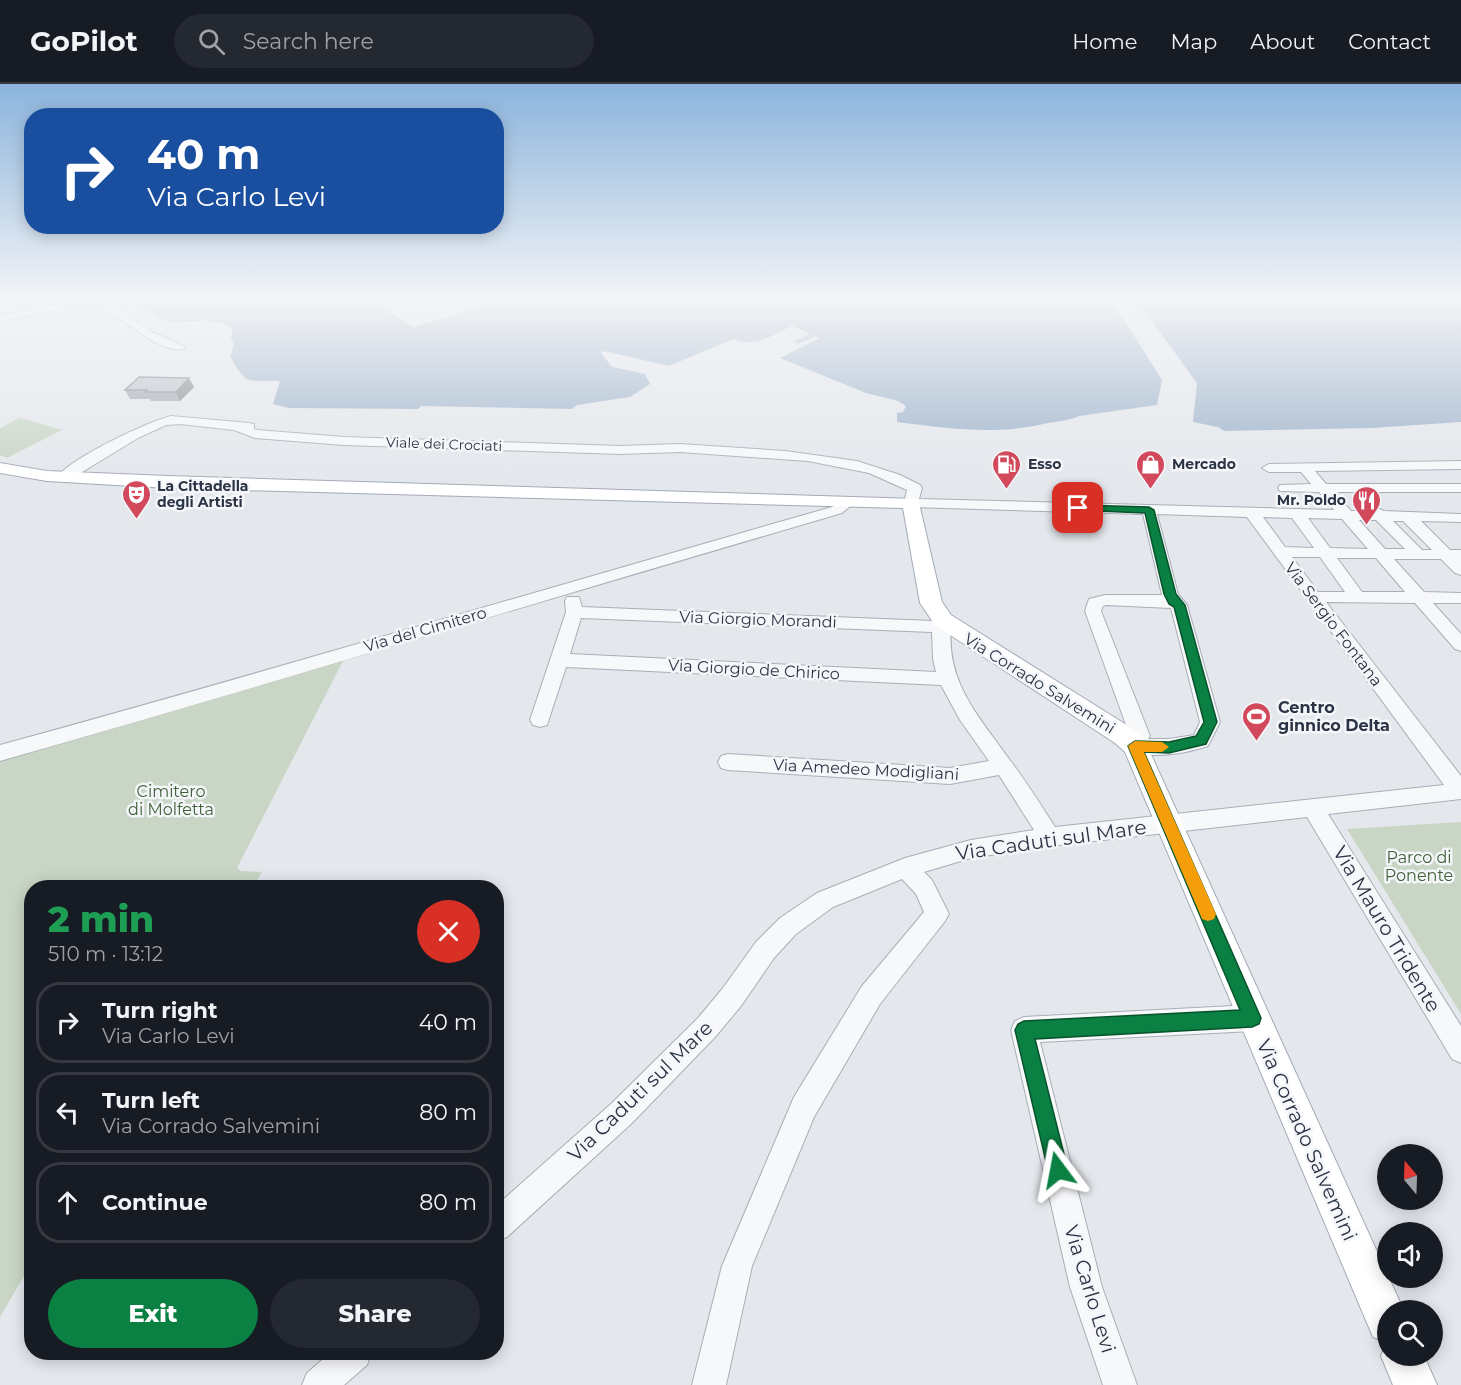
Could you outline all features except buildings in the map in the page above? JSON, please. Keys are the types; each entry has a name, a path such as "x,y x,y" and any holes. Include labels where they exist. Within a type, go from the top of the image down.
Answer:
{"main road":[{"path":"0,468 64,477 921,504 931,603 942,623"},
{"name":"Via Corrado Salvemini","path":"942,623 1124,736 1135,746 1252,1018 1378,1300"},
{"path":"1406,1366 1415,1385"}],"street":[{"name":"Viale dei Crociati","path":"64,477 78,466 155,425 170,420 238,427 255,434 344,441 620,450 653,447 833,459 895,476 915,488 921,504"},
{"path":"1357,597 1325,552 1285,488 1269,468 1461,465"},
{"path":"1394,466 1416,488 1454,518 1461,531"},
{"path":"1422,466 1454,488 1461,501"},
{"path":"1304,467 1460,642"},
{"path":"1332,467 1418,554"},
{"path":"1363,467 1411,517 1453,555 1461,570"},
{"path":"895,476 920,484 947,499 965,505"},
{"path":"920,484 932,494 921,504"},
{"path":"1285,488 1454,488"},
{"name":"Via del Cimitero","path":"0,753 225,690 837,510 848,502"},
{"path":"921,504 1454,518"},
{"path":"1149,510 1173,601"},
{"name":"Via Sergio Fontana","path":"1252,513 1461,791"},
{"path":"1281,552 1453,555"},
{"path":"540,720 574,612 573,600 566,588"},
{"path":"1313,597 1461,598"},
{"path":"1105,600 1173,601 1179,605 1210,722 1201,741 1169,747 1135,746 1140,736 1093,611 1095,603 1105,600"},
{"name":"Via Giorgio Morandi","path":"574,612 942,623"},
{"path":"942,623 939,635 941,656 948,679 972,722 1050,837"},
{"name":"Via Giorgio de Chirico","path":"559,660 948,679"},
{"name":"Via Amedeo Modigliani","path":"728,762 950,776 965,775 1003,765"},
{"name":"Via Caduti sul Mare","path":"504,1219 622,1113 707,1028 765,950 788,926 825,900 905,868 970,849 1050,837 1461,791"},
{"name":"Via Mauro Tridente","path":"1313,808 1461,1050"},
{"path":"709,1385 737,1266 804,1107 871,995 937,914 924,887 905,868"},
{"name":"Via Carlo Levi","path":"1120,1385 1086,1287 1024,1030 1252,1018"},
{"path":"319,1385 347,1360"}],"green space":[{"path":"20,418 62,430 7,458 0,455 0,428"},
{"name":"Cimitero di Molfetta","path":"345,657 237,868 241,871 262,872 257,880 24,880 24,1276 0,1317 0,758"},
{"name":"Parco di Ponente","path":"1461,822 1461,1014 1347,829"}],"water":[{"path":"234,362 608,362 612,367 645,374 650,384 630,397 577,405 572,409 421,406 418,409 289,408 273,404 280,381 254,381 244,377"},
{"path":"650,362 679,362 669,366"},
{"path":"789,362 1150,362 1162,380 1157,405 1004,430 968,430 897,422 897,413 903,412 906,406 898,401 866,393"},
{"path":"1181,362 1461,362 1461,422 1372,428 1224,431 1218,427 1193,422 1197,383"}],"slow traffic":[{"path":"1162,747 1135,746 1208,914"}],"place":[{"name":"Esso","path":"1007,490"},
{"name":"Mercado","path":"1151,490"},
{"name":"La Cittadella degli Artisti","path":"136,520"},
{"name":"Mr. Poldo","path":"1367,526"},
{"name":"Centro ginnico Delta","path":"1257,742"}],"route":[{"path":"1058,1170 1024,1030 1252,1018 1135,746 1169,747 1201,741 1210,722 1179,605 1173,601 1170,594 1149,510 1078,508"}]}
